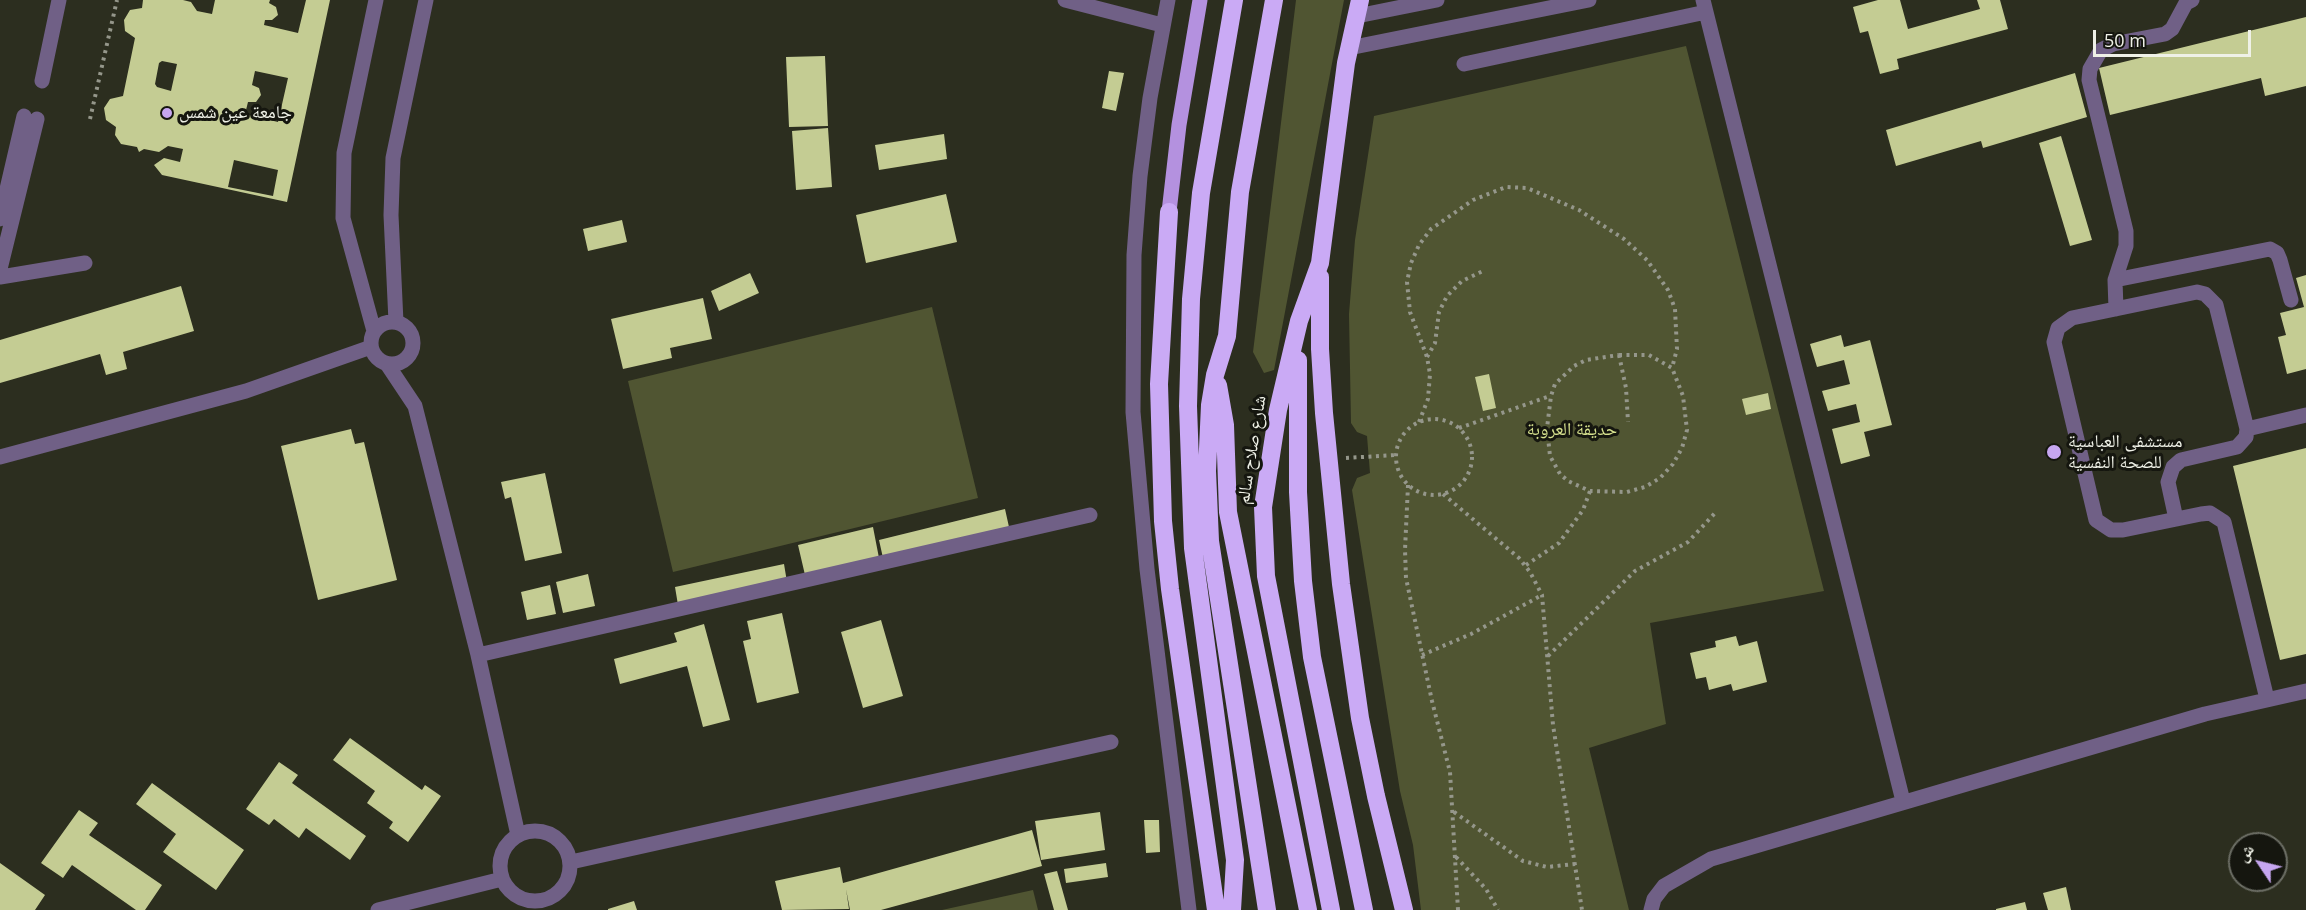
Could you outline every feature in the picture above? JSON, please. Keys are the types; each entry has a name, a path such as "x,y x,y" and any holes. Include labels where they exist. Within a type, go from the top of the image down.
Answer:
{"highway":[{"path":"1232,910 1235,860 1193,548 1188,442 1189,335 1197,228 1234,0"},
{"name":"شارع صلاح سالم","path":"1274,0 1240,192 1227,336 1215,375 1225,425 1228,513 1308,910"},
{"name":"شارع صلاح سالم","path":"1331,910 1266,576 1262,541 1266,472 1299,321 1320,262 1349,48 1358,8"},
{"path":"1168,212 1159,373 1163,521 1170,589 1216,910"},
{"path":"1320,262 1320,349 1333,522 1360,718 1376,796 1404,910"},
{"path":"1299,321 1298,492 1303,581 1312,657 1364,910"},
{"path":"1215,375 1210,405 1207,471 1210,541 1267,910"}],"main road":[{"path":"1168,212 1184,93 1200,0"}],"lane":[{"path":"42,81 59,0"},
{"path":"376,0 345,153 343,218 374,331 370,347 374,355 387,364 415,406 478,655 518,835"},
{"path":"396,322 391,215 393,158 426,0"},
{"path":"1065,0 1162,25"},
{"path":"1168,0 1150,98 1134,255 1134,412 1147,569 1189,910"},
{"path":"1358,8 1437,0"},
{"path":"1349,48 1589,0"},
{"path":"2116,309 2115,280 2126,246 2126,231 2089,80 2090,69 2101,50 2113,44 2165,34 2172,29 2186,3 2192,0"},
{"path":"1464,64 1704,6 1903,801"},
{"path":"0,219 30,117 0,269"},
{"path":"2115,280 2270,249 2277,253 2280,260 2290,300"},
{"path":"0,277 86,263"},
{"path":"2176,519 2168,482 2173,467 2181,460 2236,447 2246,436 2247,429 2216,305 2212,299 2198,292 2072,318 2064,322 2055,335 2055,342 2092,511 2096,520 2111,530 2176,519 2210,513 2224,522 2267,699"},
{"path":"374,331 387,322 396,322 409,331 412,347 403,361 387,364"},
{"path":"0,457 246,391 370,347"},
{"path":"2247,429 2306,415"},
{"path":"478,655 1090,515"},
{"path":"1651,910 1654,899 1664,886 1698,864 1903,801 2205,714 2306,691"},
{"path":"571,862 1112,742"},
{"path":"527,831 547,832 564,844 571,862 567,882 545,905 524,899 507,888 502,879 501,859 504,850 518,835 527,831"},
{"path":"378,910 502,879"}],"path":[{"path":"90,119 117,0"},
{"path":"1419,422 1430,391 1427,357 1414,327 1407,297 1411,263 1419,245 1431,229 1462,206 1495,190 1516,186 1548,195 1579,210 1624,239 1647,260 1668,290 1675,309 1678,329 1672,368 1683,396 1686,430 1682,448 1673,465 1645,488 1611,494 1590,491 1568,481 1560,474 1550,456 1547,428 1551,396 1555,384 1574,366 1586,360 1619,355 1649,356 1672,368"},
{"path":"1427,357 1435,343 1439,312 1447,296 1461,281 1485,270"},
{"path":"1619,355 1626,388 1628,422"},
{"path":"1459,428 1551,396"},
{"path":"1440,419 1459,428 1471,448 1472,460 1463,482 1443,494 1418,492 1408,485 1401,476 1396,455 1399,442 1407,430 1419,422 1440,419"},
{"path":"1328,460 1396,455"},
{"path":"1408,485 1406,578 1450,772 1458,910"},
{"path":"1526,565 1551,549 1572,527 1590,491"},
{"path":"1443,494 1526,565 1542,595 1553,725 1582,910"},
{"path":"1548,656 1635,571 1688,542 1715,513"},
{"path":"1422,655 1471,634 1542,595"},
{"path":"1454,812 1523,861 1547,867 1575,864"},
{"path":"1455,856 1486,889 1498,910"}],"green space":[{"path":"1296,0 1344,0 1274,370 1264,373 1253,352"},
{"name":"حديقة العروبة","path":"1686,46 1824,591 1650,623 1666,724 1589,748 1629,910 1421,910 1413,845 1400,791 1352,490 1357,478 1370,473 1367,436 1357,432 1351,423 1349,314 1355,240 1374,116"},
{"path":"932,307 978,498 673,572 628,381"},
{"path":"1033,890 1038,910 942,910"}],"building":[{"path":"143,0 183,0 191,2 197,11 212,14 215,0 270,0 269,3 276,7 278,15 272,20 265,20 264,25 298,33 306,0 330,0 287,202 162,175 154,165 164,158 180,162 183,149 168,146 159,152 144,149 139,152 137,147 121,144 115,135 116,127 106,120 104,108 110,99 123,96 135,38 125,31 124,20 130,10 142,8","holes":["162,61 177,64 171,91 157,87 155,84 159,63","255,71 288,78 278,122 245,114 248,102 256,102 261,95 259,88 252,85","234,160 278,170 273,196 228,187"]},
{"path":"1878,0 1900,0 1908,29 1980,9 1977,0 2000,0 2008,29 1897,59 1899,69 1880,74 1868,31 1860,33 1853,7"},
{"path":"2306,17 2306,86 2265,96 2261,78 2110,115 2099,68"},
{"path":"825,56 828,126 789,127 786,57"},
{"path":"1109,71 1124,73 1116,111 1102,108"},
{"path":"2075,73 2087,117 1983,148 1981,141 1896,166 1886,130"},
{"path":"828,128 832,187 796,190 792,131"},
{"path":"944,134 947,159 879,170 875,145"},
{"path":"2061,136 2092,240 2070,246 2039,143"},
{"path":"946,194 957,242 866,263 856,215"},
{"path":"622,220 627,242 588,251 583,229"},
{"path":"750,273 759,293 719,311 711,291"},
{"path":"2306,275 2306,369 2287,374 2278,337 2286,335 2280,313 2304,307 2296,278"},
{"path":"181,286 194,331 123,352 127,369 106,375 100,354 0,383 0,340"},
{"path":"703,298 712,339 670,348 672,358 623,369 611,319"},
{"path":"1841,335 1844,347 1870,340 1892,425 1864,432 1870,456 1841,464 1832,429 1860,422 1856,404 1828,411 1822,391 1850,384 1844,360 1817,367 1810,344"},
{"path":"1489,374 1496,408 1483,411 1475,377"},
{"path":"1768,393 1771,409 1746,415 1742,399"},
{"path":"351,429 355,444 364,442 397,580 318,600 281,446"},
{"path":"2306,448 2306,654 2280,660 2233,466"},
{"path":"545,473 562,553 525,561 511,497 505,499 501,482"},
{"path":"1005,509 1009,527 883,558 879,540"},
{"path":"873,527 879,558 805,575 798,545"},
{"path":"784,564 787,582 678,605 675,587"},
{"path":"588,574 595,606 563,613 556,582"},
{"path":"550,585 556,614 527,620 521,592"},
{"path":"782,613 799,693 757,703 743,641 751,639 747,621"},
{"path":"881,620 903,696 863,708 841,632"},
{"path":"704,624 730,720 703,727 687,666 620,684 614,659 677,642 674,633"},
{"path":"1736,636 1739,646 1757,641 1767,682 1733,691 1731,684 1709,690 1706,677 1696,679 1690,653 1716,647 1715,641"},
{"path":"350,738 422,790 425,785 441,796 408,842 389,828 393,822 367,803 375,791 333,760"},
{"path":"279,762 298,775 292,783 366,836 350,860 306,828 299,838 274,819 269,825 246,809"},
{"path":"152,783 244,850 216,890 163,852 176,834 136,804"},
{"path":"79,810 98,823 89,835 162,885 145,910 136,910 72,865 63,878 41,863"},
{"path":"1100,812 1105,850 1041,860 1035,821"},
{"path":"1144,820 1159,820 1160,852 1146,853"},
{"path":"1032,830 1042,866 881,910 850,910 846,889 849,909 782,910 775,881 840,867 843,883"},
{"path":"0,863 45,895 35,910 0,910"},
{"path":"1106,863 1108,877 1066,883 1064,869"},
{"path":"1057,871 1068,910 1054,910 1044,874"},
{"path":"2066,887 2071,910 2048,910 2043,893"},
{"path":"634,901 637,910 608,910 608,909"},
{"path":"2025,902 2027,910 1996,910 1996,909"}],"place":[{"name":"جامعة عين شمس","path":"167,113"},
{"name":"مستشفى العباسية للصحة النفسية","path":"2054,452"}]}
